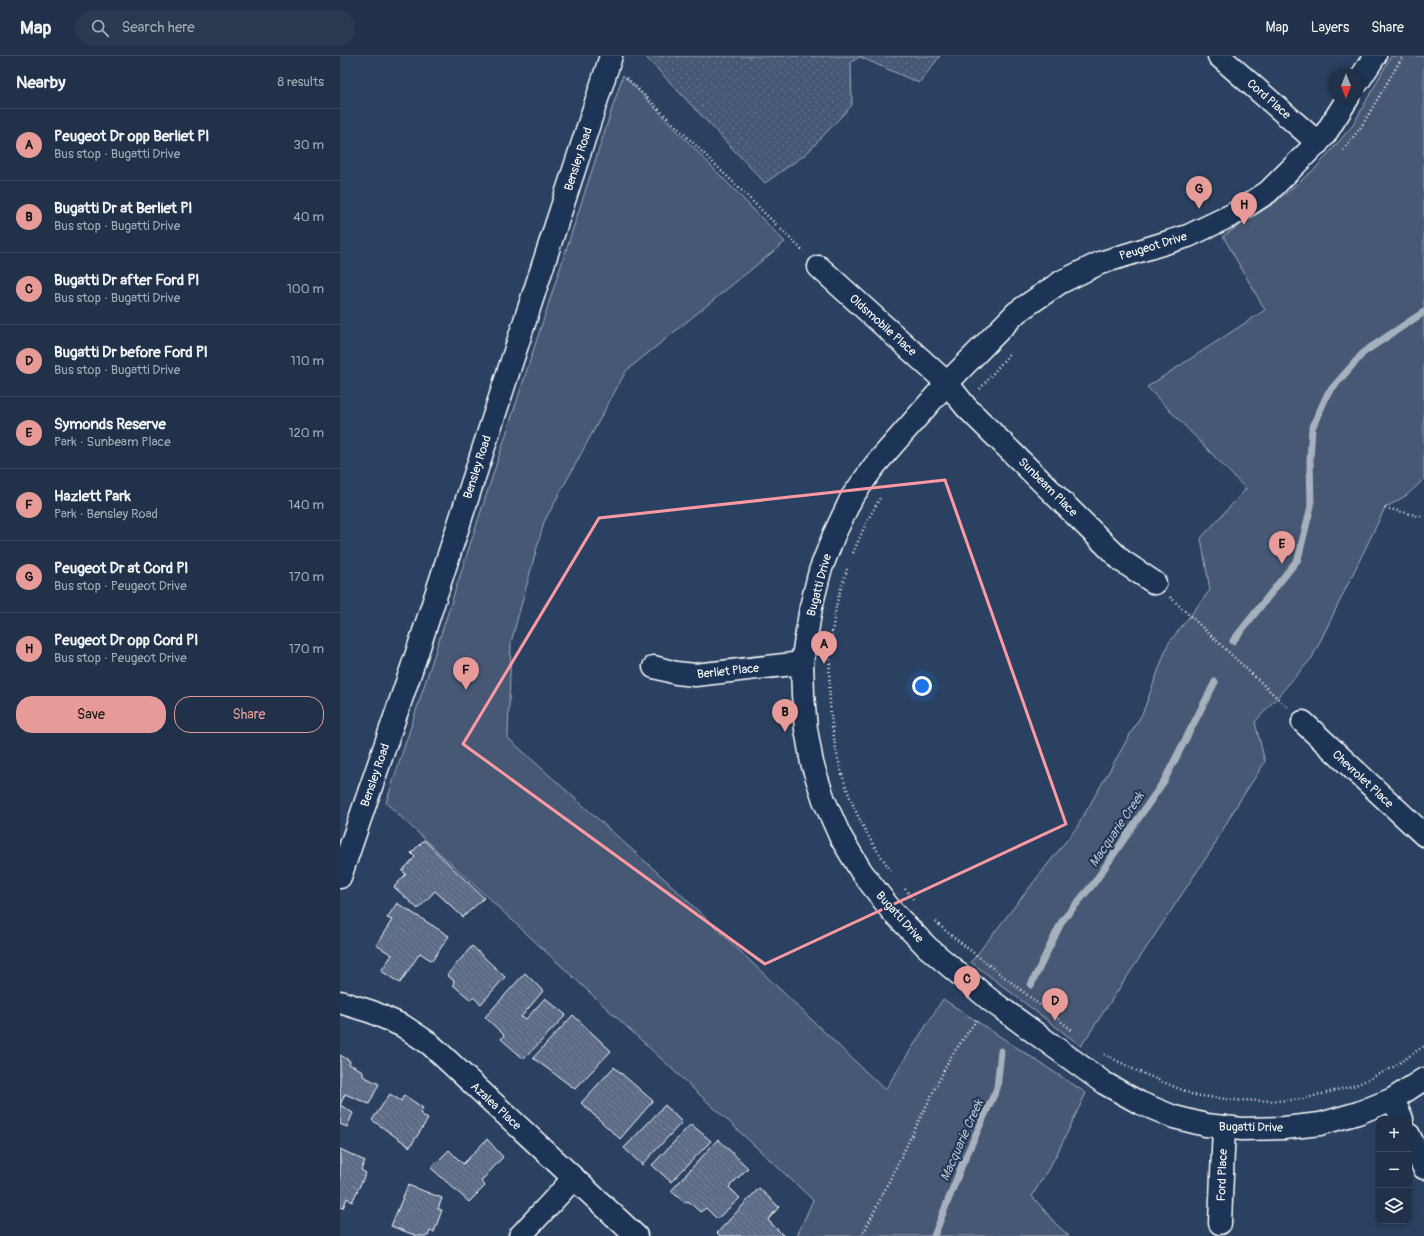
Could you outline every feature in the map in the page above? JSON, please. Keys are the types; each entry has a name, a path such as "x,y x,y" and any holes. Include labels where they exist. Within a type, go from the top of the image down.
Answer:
{"street":[{"name":"Cord Place","path":"1219,56 1318,143"},
{"path":"1364,73 1375,56"},
{"name":"Bensley Road","path":"340,877 417,653 608,58"},
{"name":"Peugeot Drive","path":"947,383 1017,312 1061,282 1100,263 1188,236 1234,214 1268,192 1318,143 1344,104"},
{"name":"Oldsmobile Place","path":"819,267 947,383"},
{"name":"Sunbeam Place","path":"947,383 966,406 1122,561 1155,583"},
{"name":"Bugatti Drive","path":"947,383 875,465 852,497 834,535 820,571 811,607 802,663 806,729 812,763 824,800 840,836 861,871 891,910 927,947 990,1000 1104,1083 1140,1103 1174,1117 1206,1125 1242,1129 1284,1128 1320,1124 1358,1114 1393,1099 1424,1079"},
{"name":"Berliet Place","path":"654,667 676,674 695,675 802,663"},
{"name":"Chevrolet Place","path":"1303,722 1424,835"},
{"name":"Azalea Place","path":"340,1002 372,1012 403,1026 430,1044 636,1236"},
{"path":"1393,1099 1401,1116"},
{"name":"Ford Place","path":"1220,1223 1224,1127"},
{"path":"1412,1142 1424,1168"},
{"path":"520,1236 574,1178"}],"path":[{"path":"608,58 819,267"},
{"path":"1385,508 1424,517"},
{"path":"1155,583 1303,722"},
{"path":"968,949 1074,1032"},
{"path":"862,1236 950,1058 990,1000"},
{"path":"1099,1051 1137,1071 1194,1095 1233,1100 1275,1101 1303,1099 1356,1085 1392,1068 1424,1046"}],"highlighted area":[{"path":"945,480 1066,824 765,964 463,744 599,518"}],"shaded area":[{"path":"645,56 940,56 919,83 860,57 851,62 852,105 806,154 765,183"},
{"path":"1391,56 1424,56 1424,479 1407,495 1385,508 1312,658 1255,722 1265,762 1235,808 1212,849 1081,1046 971,962 1077,827 1143,712 1168,644 1210,590 1201,538 1246,489 1147,387 1265,310 1223,236 1273,204 1316,168 1353,125"},
{"path":"623,75 785,242 626,371 544,522 511,642 508,738 668,882 885,1090 943,999 1086,1093 1056,1156 1032,1196 1056,1224 1069,1236 797,1236 813,1200 386,803"}],"building":[{"path":"424,840 484,898 463,917 435,891 418,909 394,887 406,874 402,871 415,857 411,853"},
{"path":"397,903 449,936 432,961 420,953 400,983 381,971 392,955 376,945 392,920 387,918"},
{"path":"472,946 505,977 481,1004 473,997 471,1000 453,985 454,981 447,975"},
{"path":"525,973 543,991 521,1017 526,1019 545,998 566,1015 524,1059 501,1039 504,1035 485,1017"},
{"path":"573,1015 611,1051 575,1089 533,1058"},
{"path":"340,1055 350,1061 349,1064 363,1071 363,1076 379,1084 369,1104 345,1094 340,1105"},
{"path":"614,1067 653,1101 620,1139 581,1103"},
{"path":"390,1094 401,1101 404,1095 423,1108 420,1113 428,1119 410,1147 372,1120"},
{"path":"340,1105 353,1113 347,1127 340,1124"},
{"path":"665,1105 682,1122 642,1165 624,1148"},
{"path":"691,1124 711,1141 671,1182 652,1165"},
{"path":"487,1139 503,1157 481,1181 485,1186 469,1202 431,1168 449,1150 463,1164"},
{"path":"718,1139 748,1168 729,1187 740,1198 717,1219 706,1208 700,1212 688,1201 685,1203 671,1191"},
{"path":"340,1149 365,1161 361,1170 366,1173 352,1202 347,1198 343,1208 340,1207"},
{"path":"408,1185 442,1198 438,1209 442,1210 434,1232 430,1231 428,1236 417,1236 391,1226"},
{"path":"759,1188 779,1207 768,1220 784,1236 720,1236 717,1233"}],"waterway":[{"name":"Macquarie Creek","path":"1233,641 1298,559 1311,506 1310,459 1312,428 1328,393 1364,352 1424,312"},
{"name":"Macquarie Creek","path":"1031,985 1062,921 1094,883 1164,781 1215,682"},
{"name":"Macquarie Creek","path":"934,1236 962,1165 997,1088 1001,1051"}],"place":[{"name":"Peugeot Dr at Cord Pl","path":"1199,209"},
{"name":"Peugeot Dr opp Cord Pl","path":"1244,225"},
{"name":"Symonds Reserve","path":"1282,564"},
{"name":"Peugeot Dr opp Berliet Pl","path":"824,664"},
{"name":"Hazlett Park","path":"466,690"},
{"name":"Bugatti Dr at Berliet Pl","path":"785,732"},
{"name":"Bugatti Dr after Ford Pl","path":"967,999"},
{"name":"Bugatti Dr before Ford Pl","path":"1055,1021"}]}
